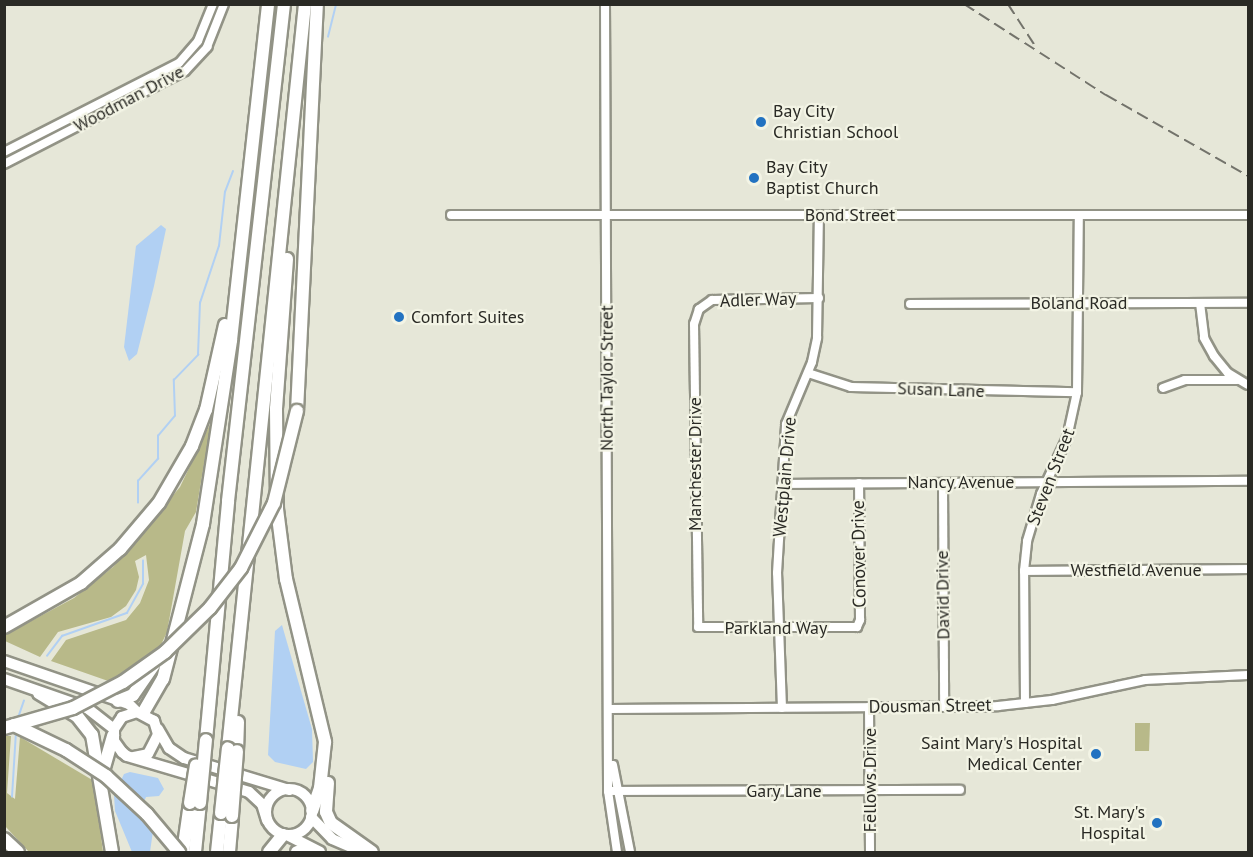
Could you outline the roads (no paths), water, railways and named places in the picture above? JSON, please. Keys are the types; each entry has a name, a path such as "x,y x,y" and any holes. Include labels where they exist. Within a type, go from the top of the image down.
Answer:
{"highway":[{"path":"140,713 160,688 203,524 242,242 268,4"},
{"path":"195,852 195,803 284,4"},
{"path":"229,852 227,815 240,628 283,233 305,4"},
{"path":"4,729 73,708 123,682 165,652 210,608 241,568 270,510 289,455 297,411 317,4"},
{"path":"283,233 287,264 276,415 278,519 286,579 325,742 328,817 336,829 372,852"},
{"path":"6,627 68,593 107,561 148,518 177,475 212,392 235,258 242,242"},
{"path":"118,701 128,698 139,688 176,626"},
{"path":"39,693 75,714 88,728 95,748 102,808 112,852"},
{"path":"4,722 59,746 106,776 147,814 181,852"},
{"path":"102,808 105,756 113,732"},
{"path":"311,814 320,788 325,742"},
{"path":"181,852 195,803"},
{"path":"217,852 227,815"},
{"path":"269,852 285,835"},
{"path":"4,839 18,852"},
{"path":"297,852 315,851"}],"main road":[{"path":"6,660 118,701 140,713 157,727 169,748 184,758 302,794 311,814 332,839 362,852"},
{"path":"4,679 87,708 113,732 122,752 249,792 261,804 267,820 285,835 315,851"},
{"path":"113,732 122,717 140,713"},
{"path":"134,757 154,748 157,727"},
{"path":"267,820 270,799 289,790"},
{"path":"285,835 305,829 311,814"}],"street":[{"name":"Woodman Drive","path":"4,152 179,63 198,41 213,4"},
{"name":"Woodman Drive","path":"4,164 185,71 207,47 224,4"},
{"name":"North Taylor Street","path":"605,4 610,752"},
{"name":"Bond Street","path":"451,215 1248,215"},
{"name":"Westplain Drive","path":"782,708 777,573 786,424 808,373 818,338 819,215"},
{"name":"Steven Street","path":"1025,703 1024,571 1031,524 1067,438 1077,392 1079,215"},
{"name":"Adler Way","path":"699,309 712,300 819,298"},
{"path":"1200,303 1204,338 1214,356 1237,380 1248,385"},
{"name":"Boland Road","path":"910,304 1248,303"},
{"name":"Manchester Drive","path":"696,620 694,324 699,309"},
{"name":"Susan Lane","path":"808,373 851,387 1077,392"},
{"path":"1163,388 1185,380 1237,380"},
{"name":"Nancy Avenue","path":"782,484 1248,481"},
{"name":"Conover Drive","path":"859,483 859,624"},
{"name":"David Drive","path":"943,483 944,707"},
{"name":"Westfield Avenue","path":"1024,571 1248,569"},
{"name":"Parkland Way","path":"696,620 698,627 708,628 853,628 859,624"},
{"name":"Dousman Street","path":"609,709 944,707 1025,703 1145,680 1248,675"},
{"name":"Fellows Drive","path":"869,707 870,852"},
{"path":"610,752 630,852"},
{"path":"610,752 608,791 617,852"},
{"name":"Gary Lane","path":"608,791 960,790"}],"water":[{"path":"161,225 166,229 154,286 137,354 129,361 124,347 136,246"},
{"path":"282,625 312,729 313,762 306,769 275,762 268,755 275,631"},
{"path":"130,772 158,778 164,789 159,796 146,797 139,813 153,831 150,852 132,852 115,811 114,795 124,774"}],"waterway":[{"path":"328,37 336,4"},
{"path":"138,503 138,481 158,459 158,436 175,416 174,380 198,355 200,303 219,246 225,192 233,171"},
{"path":"47,656 62,636 127,613 143,584 143,561"},
{"path":"18,718 24,701"},
{"path":"12,797 16,732"}],"railway":[{"path":"964,4 1106,95 1248,176"},
{"path":"1008,4 1034,44"}],"place":[{"name":"Bay City Christian School","path":"761,122"},
{"name":"Bay City Baptist Church","path":"754,178"},
{"name":"Comfort Suites","path":"399,317"},
{"name":"Saint Mary's Hospital Medical Center","path":"1096,754"},
{"name":"St. Mary's Hospital","path":"1157,823"}]}
